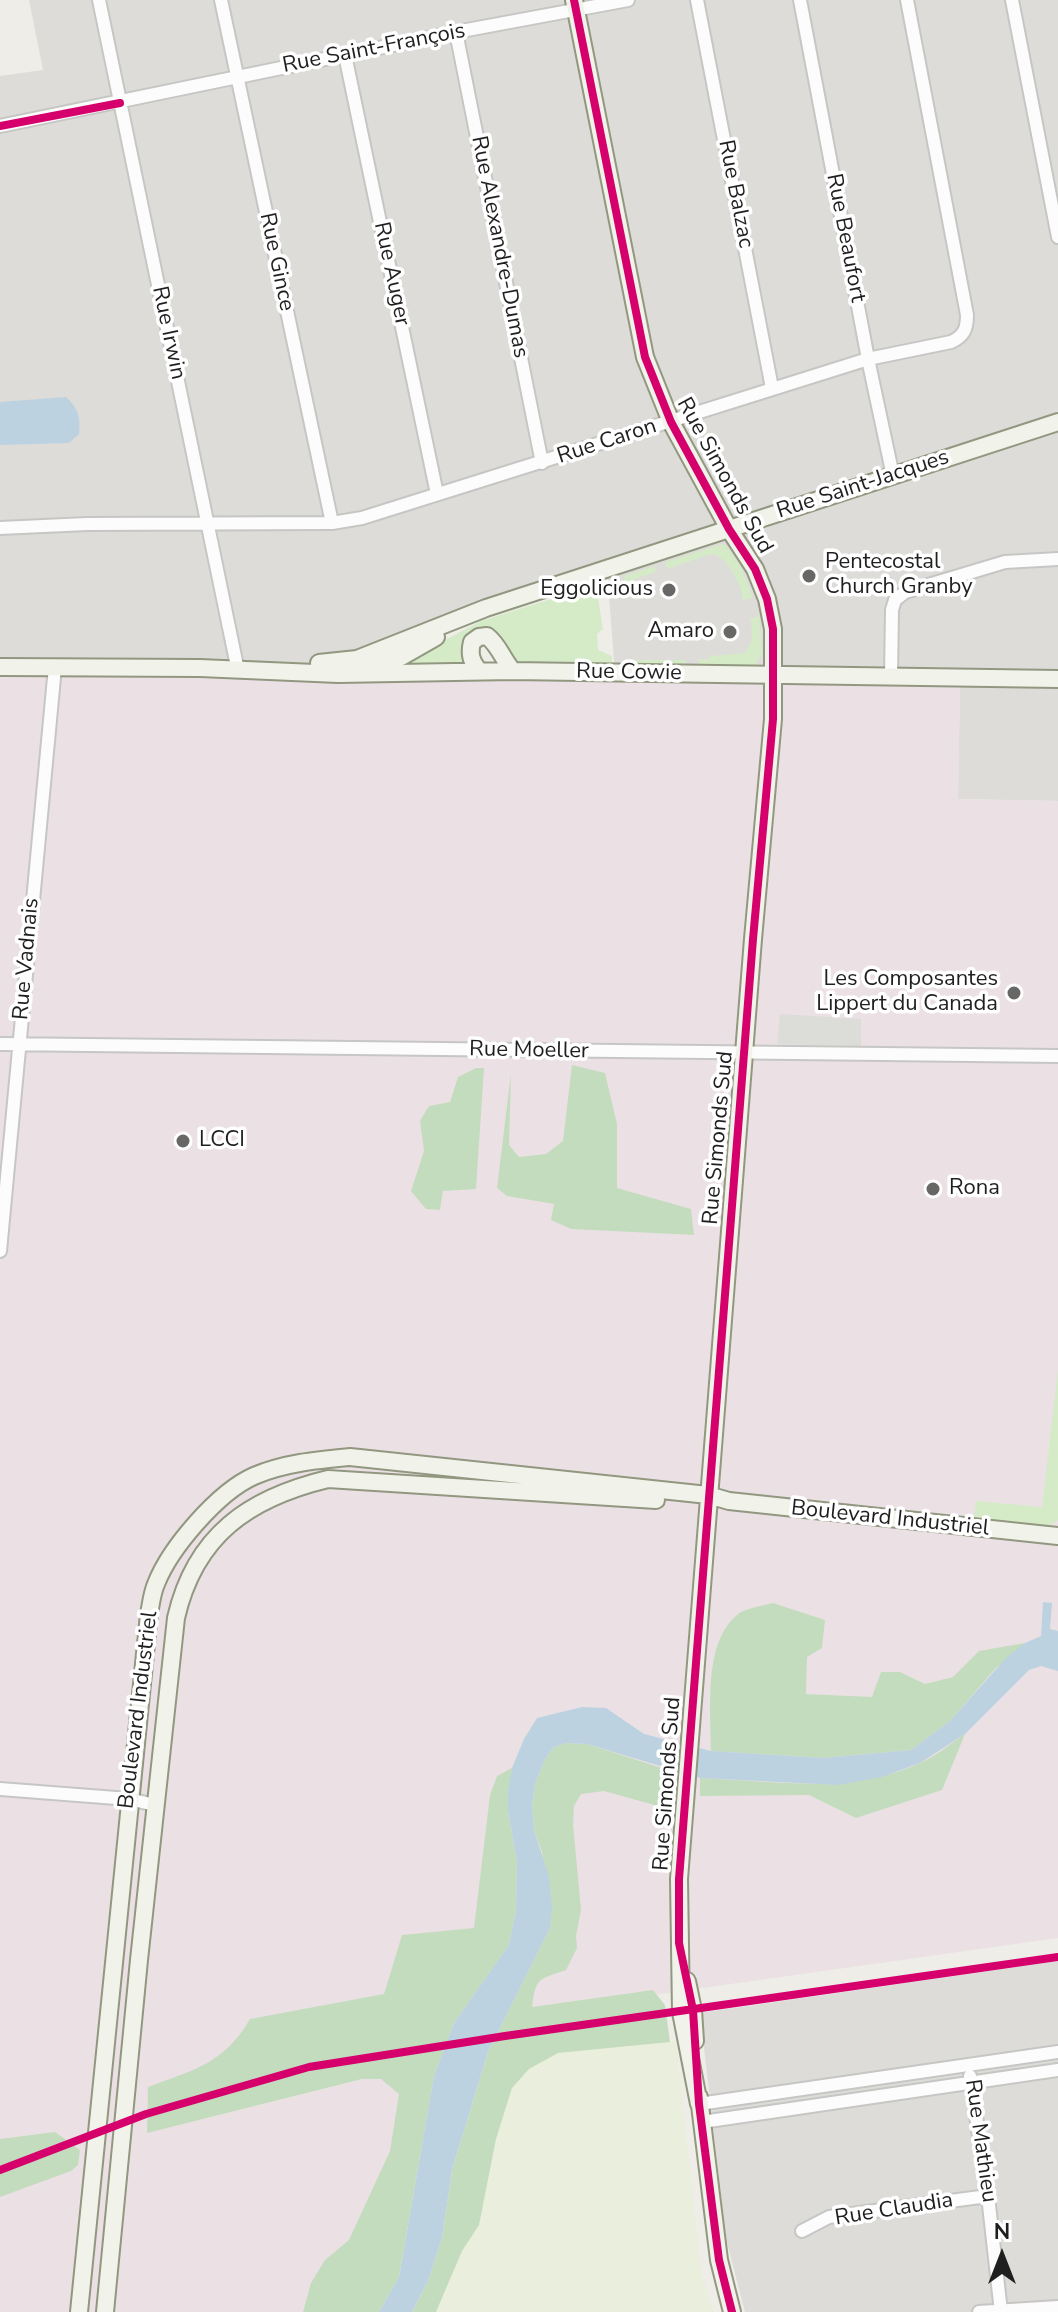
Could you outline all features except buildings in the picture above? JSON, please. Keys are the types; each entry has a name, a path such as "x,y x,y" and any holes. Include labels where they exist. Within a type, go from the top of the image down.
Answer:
{"street":[{"name":"Rue Irwin","path":"99,0 237,666"},
{"name":"Rue Gince","path":"221,0 332,523"},
{"name":"Rue Saint-François","path":"0,126 575,5 628,0"},
{"name":"Rue Balzac","path":"697,0 772,388"},
{"name":"Rue Beaufort","path":"800,0 893,476"},
{"name":"Rue Caron","path":"0,528 87,524 332,523 362,518 772,388 868,359 951,342 961,337 967,327 907,0"},
{"path":"1012,0 1058,237"},
{"name":"Rue Simonds Sud","path":"575,5 645,357 671,422 729,529 755,569 767,599 773,629 773,719 679,1879 681,2012 702,2122 719,2260 732,2312"},
{"name":"Rue Alexandre-Dumas","path":"456,32 542,463"},
{"name":"Rue Auger","path":"345,55 437,494"},
{"name":"Rue Saint-Jacques","path":"237,666 335,663 357,659 486,608 1058,422"},
{"path":"891,677 892,610 895,600 905,592 1005,562 1058,559"},
{"name":"Rue Saint-Jacques","path":"338,674 401,657 486,608"},
{"path":"479,671 470,652 472,642 487,636 513,671"},
{"name":"Rue Cowie","path":"200,668 237,666"},
{"name":"Rue Cowie","path":"0,667 200,668 338,674 513,671 1058,679"},
{"name":"Rue Vadnais","path":"0,1251 55,667"},
{"name":"Rue Moeller","path":"0,1044 1058,1056"},
{"name":"Boulevard Industriel","path":"79,2312 149,1614 156,1584 179,1544 208,1510 251,1477 308,1461 350,1457 712,1500 1058,1536"},
{"name":"Boulevard Industriel","path":"105,2312 176,1618 181,1596 196,1560 222,1532 262,1501 288,1489 328,1479 712,1500"},
{"path":"0,1789 129,1799 155,1805"},
{"path":"699,2104 1058,2052"},
{"name":"Rue Mathieu","path":"969,2065 1001,2311"},
{"path":"702,2122 1058,2070"},
{"path":"834,2085 837,2102"},
{"name":"Rue Claudia","path":"802,2231 829,2217 988,2196"},
{"path":"979,2312 1058,2307"}],"shaded area":[{"path":"29,0 1058,0 1058,801 958,799 960,678 615,674 607,569 486,608 368,668 0,667 0,76 43,70"},
{"path":"707,555 711,562 671,575 669,569"},
{"path":"724,560 740,586 743,600 736,602 731,583 715,562"},
{"path":"0,674 960,684 958,799 1058,801 1058,1938 454,2023 379,2312 0,2312"},
{"path":"780,1014 861,1019 861,1046 777,1044"},
{"path":"1058,1961 1058,2312 745,2312 726,2239 700,2013"}],"green space":[{"path":"723,544 738,562 753,598 743,600 729,567 713,554 667,569 665,562"},
{"path":"654,566 657,571 633,580 634,587 627,590 624,576"},
{"path":"596,585 603,629 597,634 598,650 612,656 612,665 512,662 482,629 473,630 462,640 464,664 403,666 405,661 481,621"},
{"path":"759,616 762,653 755,666 699,666 698,659 709,660 710,656 744,653 752,637 750,619"},
{"path":"623,660 686,660 686,666 623,665"},
{"path":"572,1065 605,1073 617,1124 617,1188 691,1209 694,1235 571,1229 551,1220 554,1204 507,1196 497,1188 511,1073 509,1145 519,1157 546,1154 563,1141"},
{"path":"476,1068 484,1068 476,1189 443,1191 440,1210 426,1209 411,1191 424,1151 420,1121 429,1106 450,1102 458,1077"},
{"path":"1058,1369 1058,1520 1043,1526 974,1517 976,1501 1042,1507"},
{"path":"773,1603 825,1620 822,1648 807,1657 806,1694 872,1697 881,1672 900,1672 925,1684 953,1677 979,1651 1025,1643 995,1669 950,1721 911,1750 824,1758 711,1751 711,1678 719,1642 726,1627 737,1615"},
{"path":"965,1734 942,1790 856,1818 809,1795 700,1796 700,1778 811,1783 866,1779 892,1773 924,1761"},
{"path":"566,1743 587,1744 671,1771 665,1808 604,1791 581,1794 574,1806 573,1824 581,1910 577,1948 566,1970 540,1981 532,2007 653,1990 665,2005 670,2042 558,2053 529,2069 512,2088 496,2139 479,2225 462,2251 436,2312 412,2312 428,2281 442,2238 452,2170 488,2052 550,1928 542,1852 534,1830 532,1807 535,1784 545,1759 554,1747"},
{"path":"512,1768 508,1811 517,1862 516,1911 509,1945 454,2023 434,2076 399,2277 379,2312 303,2312 311,2283 325,2260 349,2240 390,2151 399,2094 381,2079 362,2079 147,2133 148,2087 193,2070 218,2056 250,2019 384,1994 402,1935 474,1928 490,1795 497,1776"},
{"path":"676,2041 701,2272 714,2312 436,2312 462,2251 479,2224 496,2139 512,2088 529,2069 557,2053"},
{"path":"55,2132 80,2150 78,2165 71,2171 0,2197 0,2139"}],"water":[{"path":"66,397 76,409 80,423 79,434 69,443 0,445 0,402"},
{"path":"1043,1602 1052,1603 1050,1629 1058,1631 1058,1671 1041,1666 1029,1670 965,1734 920,1763 882,1777 838,1785 700,1778 587,1744 566,1743 554,1747 545,1759 535,1784 532,1806 534,1830 549,1877 552,1905 550,1928 488,2052 452,2170 442,2238 428,2281 412,2312 379,2312 399,2277 434,2076 454,2023 509,1945 516,1911 517,1862 508,1811 508,1792 512,1768 537,1718 582,1707 606,1708 644,1734 711,1751 824,1758 911,1750 950,1721 1006,1658 1025,1643 1041,1636"}],"cycle path":[{"path":"574,0 645,357 671,422 729,529 755,569 767,599 773,629 773,719 679,1879 679,1943 693,2010 699,2104 719,2260 732,2312"},
{"path":"0,126 120,103"},
{"path":"0,2170 146,2114 309,2067 1058,1957"}],"place":[{"name":"Pentecostal Church Granby","path":"809,576"},
{"name":"Eggolicious","path":"669,590"},
{"name":"Amaro","path":"730,632"},
{"name":"Les Composantes Lippert du Canada","path":"1014,993"},
{"name":"LCCI","path":"183,1141"},
{"name":"Rona","path":"933,1189"}]}
